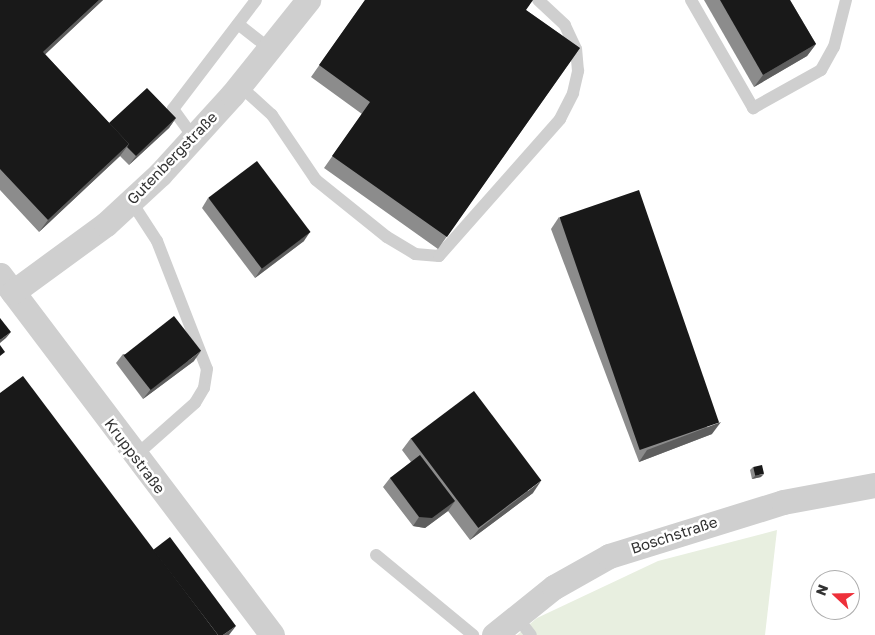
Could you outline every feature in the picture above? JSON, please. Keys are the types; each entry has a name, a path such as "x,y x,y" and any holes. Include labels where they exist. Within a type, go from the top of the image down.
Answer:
{"street":[{"name":"Gutenbergstraße","path":"7,284 131,201 194,138 240,86 308,0"},
{"name":"Kruppstraße","path":"7,284 272,635"},
{"name":"Boschstraße","path":"494,635 554,587 609,556 783,502 875,484"}],"lane":[{"path":"194,138 173,109 256,0"},
{"path":"240,86 272,114 316,180 387,237 415,254 439,256 560,119 573,93 578,71 576,49 566,25 538,0"},
{"path":"691,0 753,108 820,70 834,47 846,0"},
{"path":"238,24 270,49"},
{"path":"131,201 157,241 206,369 204,388 195,403 135,456"},
{"path":"376,554 473,635"},
{"path":"516,616 531,635"}],"green space":[{"path":"777,530 765,635 517,635 537,618 658,561"}],"building":[{"path":"0,0 99,0 43,52 129,144 48,220 0,169"},
{"path":"365,0 533,0 526,10 580,48 447,237 332,156 370,102 319,65"},
{"path":"720,0 790,0 816,44 763,75"},
{"path":"147,88 176,118 136,156 127,147 129,144 109,123"},
{"path":"257,161 311,232 262,269 208,198"},
{"path":"639,190 719,423 640,450 560,217"},
{"path":"174,316 201,351 151,390 124,355"},
{"path":"0,318 11,332 0,340"},
{"path":"0,345 5,352 0,356"},
{"path":"23,376 218,635 0,635 0,393"},
{"path":"474,391 541,480 478,528 411,439"},
{"path":"420,455 455,501 432,518 419,517 390,478"},
{"path":"762,465 764,474 755,476 753,467"},
{"path":"170,537 236,626 223,635 218,635 153,550"}]}
